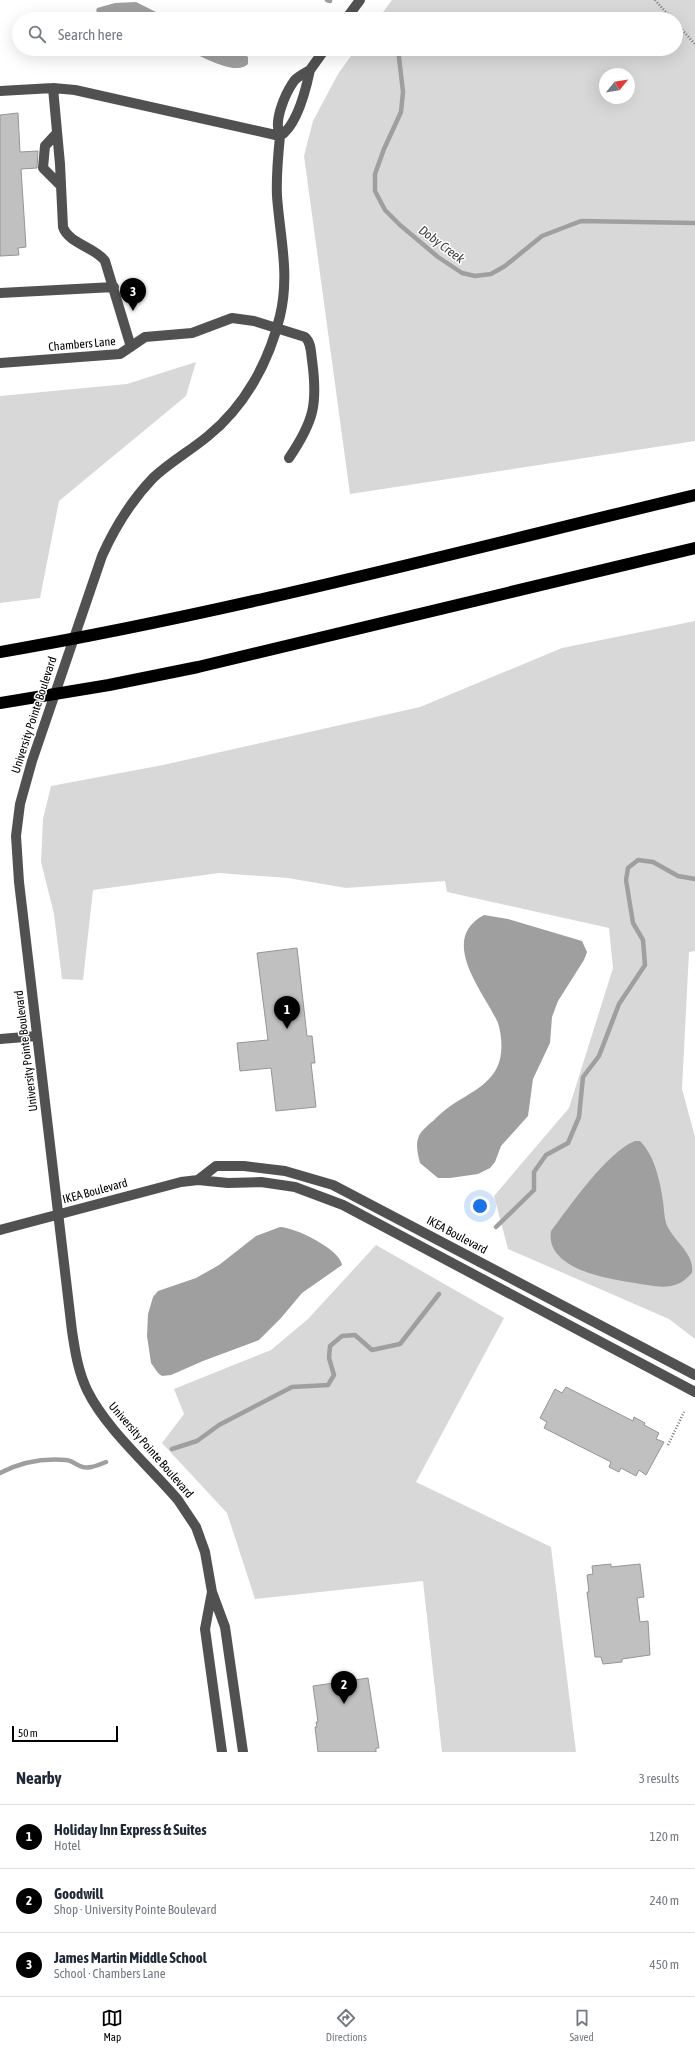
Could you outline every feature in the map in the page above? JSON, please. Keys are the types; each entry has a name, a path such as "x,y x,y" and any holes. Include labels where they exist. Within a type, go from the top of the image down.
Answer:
{"highway":[{"path":"0,652 71,640 171,619 695,494"},
{"path":"0,703 109,685 198,667 695,548"}],"street":[{"path":"351,12 360,0"},
{"name":"University Pointe Boulevard","path":"280,136 290,127 295,118 310,70 319,56"},
{"name":"University Pointe Boulevard","path":"243,1752 225,1627 212,1592 205,1552 199,1534 189,1515 165,1484 101,1413 82,1376 72,1331 37,1036 16,854 17,823 32,761 95,575 115,529 136,496 164,469 199,443 221,424 242,399 262,366 277,328 283,301 285,267 277,197 280,136 278,131 278,122 288,93 297,78 310,70"},
{"path":"0,91 53,88 75,90 280,136"},
{"path":"53,88 61,186 62,222 67,235 101,255 109,268 131,348"},
{"path":"57,133 45,146 44,168 61,186"},
{"path":"0,293 114,287"},
{"name":"Chambers Lane","path":"0,364 120,354 131,348 145,337 192,333 226,319 243,319 277,328 307,339 315,381 314,402 311,418 305,434 289,458"},
{"path":"0,1039 37,1036"},
{"name":"IKEA Boulevard","path":"198,1180 216,1166 244,1166 285,1171 323,1181 355,1196 695,1375"},
{"name":"IKEA Boulevard","path":"0,1230 180,1182 198,1180 228,1183 261,1182 294,1187 328,1198 695,1392"},
{"path":"611,1347 618,1334"},
{"name":"University Pointe Boulevard","path":"212,1592 205,1629 222,1752"}],"path":[{"path":"655,0 666,12"},
{"path":"683,31 695,44"},
{"path":"668,1445 684,1412"}],"shaded area":[{"path":"392,0 695,0 695,441 350,494 304,156 313,121 338,74 351,56 683,56 683,12 383,12"},
{"path":"136,2 156,12 96,11 97,8 115,3"},
{"path":"200,56 246,56 248,57 248,64 235,68 226,67"},
{"path":"196,362 186,396 59,501 40,598 0,603 0,396 127,384"},
{"path":"695,621 695,951 689,952 682,1089 695,1137 695,1339 669,1319 508,1249 494,1196 569,1108 613,968 609,928 447,892 445,881 346,888 288,878 219,873 93,890 83,980 62,979 54,914 41,862 43,819 51,786 163,765 420,707 562,648"},
{"path":"484,915 508,919 582,941 587,952 584,960 558,1001 552,1017 550,1043 533,1079 528,1116 501,1146 495,1162 490,1168 478,1174 438,1178 420,1163 417,1146 421,1132 445,1110 482,1086 495,1072 501,1053 501,1038 498,1023 475,982 468,967 464,952 465,938 471,926"},
{"path":"635,1141 640,1141 650,1154 660,1185 666,1223 687,1253 692,1266 692,1273 682,1282 675,1285 665,1287 655,1286 610,1279 595,1275 568,1263 558,1255 552,1244 551,1231 579,1194 613,1156 624,1147"},
{"path":"280,1227 287,1228 316,1240 333,1252 342,1265 302,1293 281,1318 259,1340 171,1375 162,1376 158,1373 151,1363 147,1336 148,1314 153,1297 158,1291 196,1278 219,1265 256,1236"},
{"path":"376,1245 504,1318 416,1482 551,1547 576,1752 442,1752 423,1581 255,1599 227,1513 162,1443 184,1414 174,1389 271,1350 308,1319"}],"building":[{"path":"18,113 20,152 38,151 37,168 21,169 26,247 18,248 19,255 0,256 0,115"},
{"path":"297,948 307,1036 312,1036 315,1063 311,1063 316,1107 276,1111 271,1068 240,1071 237,1043 268,1040 257,953"},
{"path":"566,1387 633,1421 634,1417 645,1423 644,1425 659,1433 656,1439 664,1442 646,1475 639,1470 636,1476 621,1468 619,1472 609,1467 611,1462 544,1428 547,1422 540,1418 555,1389 562,1393"},
{"path":"611,1564 611,1567 640,1564 644,1597 637,1598 640,1622 648,1621 650,1655 622,1659 622,1662 603,1664 601,1657 595,1657 587,1592 589,1592 587,1575 593,1574 592,1566"},
{"path":"368,1678 379,1748 376,1748 376,1752 318,1752 315,1727 317,1727 316,1722 318,1722 313,1686"}],"waterway":[{"name":"Doby Creek","path":"399,56 403,92 401,112 384,149 375,174 375,191 385,210 400,225 438,257 462,273 475,276 491,274 505,266 542,236 581,221 695,223"},
{"path":"496,1227 534,1190 534,1172 546,1155 568,1143 579,1117 583,1077 599,1056 619,1004 645,965 643,940 633,923 626,880 628,868 638,860 653,862 678,876 695,879"},
{"path":"172,1449 197,1441 219,1425 292,1387 328,1385 334,1375 329,1358 330,1346 342,1336 355,1335 372,1350 400,1344 439,1294"},
{"path":"0,1473 16,1466 40,1460 68,1460 83,1467 93,1467 106,1462"}],"place":[{"name":"James Martin Middle School","path":"133,311"},
{"name":"Holiday Inn Express & Suites","path":"287,1029"},
{"name":"Goodwill","path":"344,1704"}]}
